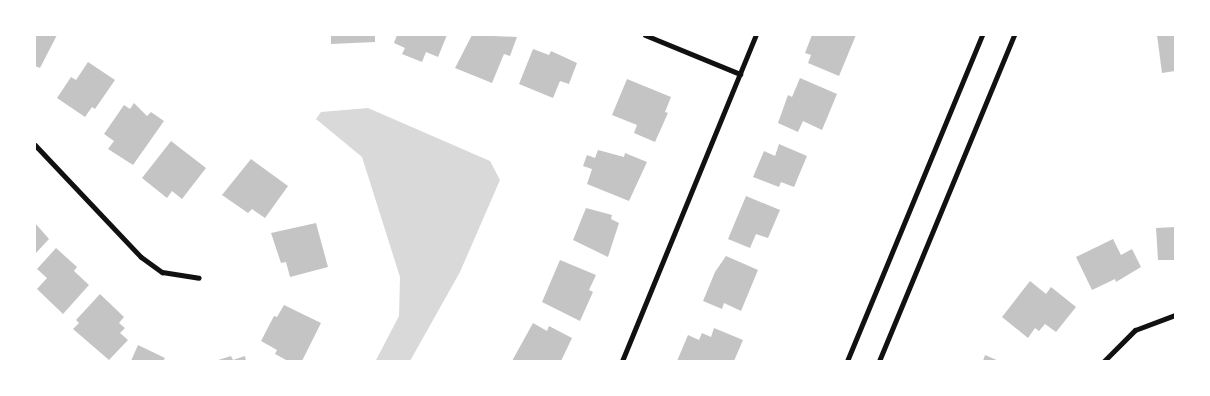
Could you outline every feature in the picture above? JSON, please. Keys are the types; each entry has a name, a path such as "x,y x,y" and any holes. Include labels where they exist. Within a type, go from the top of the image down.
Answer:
{"street":[{"path":"645,35 740,74"},
{"path":"622,361 649,302 756,35"},
{"path":"847,361 982,35"},
{"path":"879,361 1014,35"},
{"path":"35,145 141,257 162,272 199,278"},
{"path":"1104,361 1135,330 1175,315"}],"shaded area":[{"path":"368,108 490,161 500,180 460,272 410,361 376,360 399,316 400,277 362,157 316,119 321,112"}],"building":[{"path":"35,35 57,35 40,68 35,66"},
{"path":"331,35 375,35 375,42 331,44"},
{"path":"397,35 447,35 438,57 426,52 422,62 402,54 405,48 394,43"},
{"path":"472,35 517,37 510,56 504,54 492,83 455,68"},
{"path":"812,35 856,35 839,76 808,63 811,55 805,53"},
{"path":"1157,35 1175,35 1175,71 1162,73"},
{"path":"533,49 549,55 551,51 577,63 569,84 560,81 553,98 519,84"},
{"path":"88,62 115,80 95,109 92,107 85,117 57,98 71,77 76,80"},
{"path":"800,78 837,94 822,130 803,121 798,132 778,123 788,95 792,97"},
{"path":"627,79 671,97 665,112 668,113 655,142 634,133 637,125 612,115"},
{"path":"134,103 147,116 151,112 164,121 133,165 108,149 114,141 104,134 124,105 130,109"},
{"path":"171,141 206,168 182,199 172,191 167,198 142,178"},
{"path":"779,144 807,156 794,187 781,182 779,187 753,177 764,151 775,156"},
{"path":"598,150 624,157 625,153 647,162 629,201 587,184 592,169 583,166 587,155 595,158"},
{"path":"251,159 288,186 265,218 252,209 248,213 222,195"},
{"path":"746,196 780,210 768,238 756,234 750,248 728,239"},
{"path":"586,208 612,215 611,219 619,223 608,257 573,240"},
{"path":"35,223 49,239 35,254"},
{"path":"316,223 328,267 290,277 286,262 281,263 271,233"},
{"path":"1175,227 1175,260 1158,260 1156,228"},
{"path":"1113,239 1121,255 1132,249 1141,267 1116,282 1115,279 1092,290 1076,257"},
{"path":"56,248 77,267 74,271 89,285 63,314 37,289 47,278 37,269"},
{"path":"726,256 758,270 741,311 724,303 722,309 703,301 715,272"},
{"path":"560,260 596,275 589,290 593,292 580,321 542,302"},
{"path":"1030,281 1046,294 1051,287 1076,307 1056,332 1045,324 1039,331 1035,328 1028,338 1002,317"},
{"path":"100,294 124,317 119,323 125,328 120,333 128,340 109,360 73,329 79,323 76,320"},
{"path":"284,305 321,323 302,361 288,361 275,354 277,350 261,341 274,316 277,317"},
{"path":"533,323 547,331 549,326 572,338 561,361 512,361"},
{"path":"714,328 743,340 734,361 677,361 688,335 699,340 702,333 711,337"},
{"path":"138,345 165,358 163,361 131,361"},
{"path":"985,355 999,361 983,361"},
{"path":"231,356 233,360 245,356 246,361 215,361"}]}
